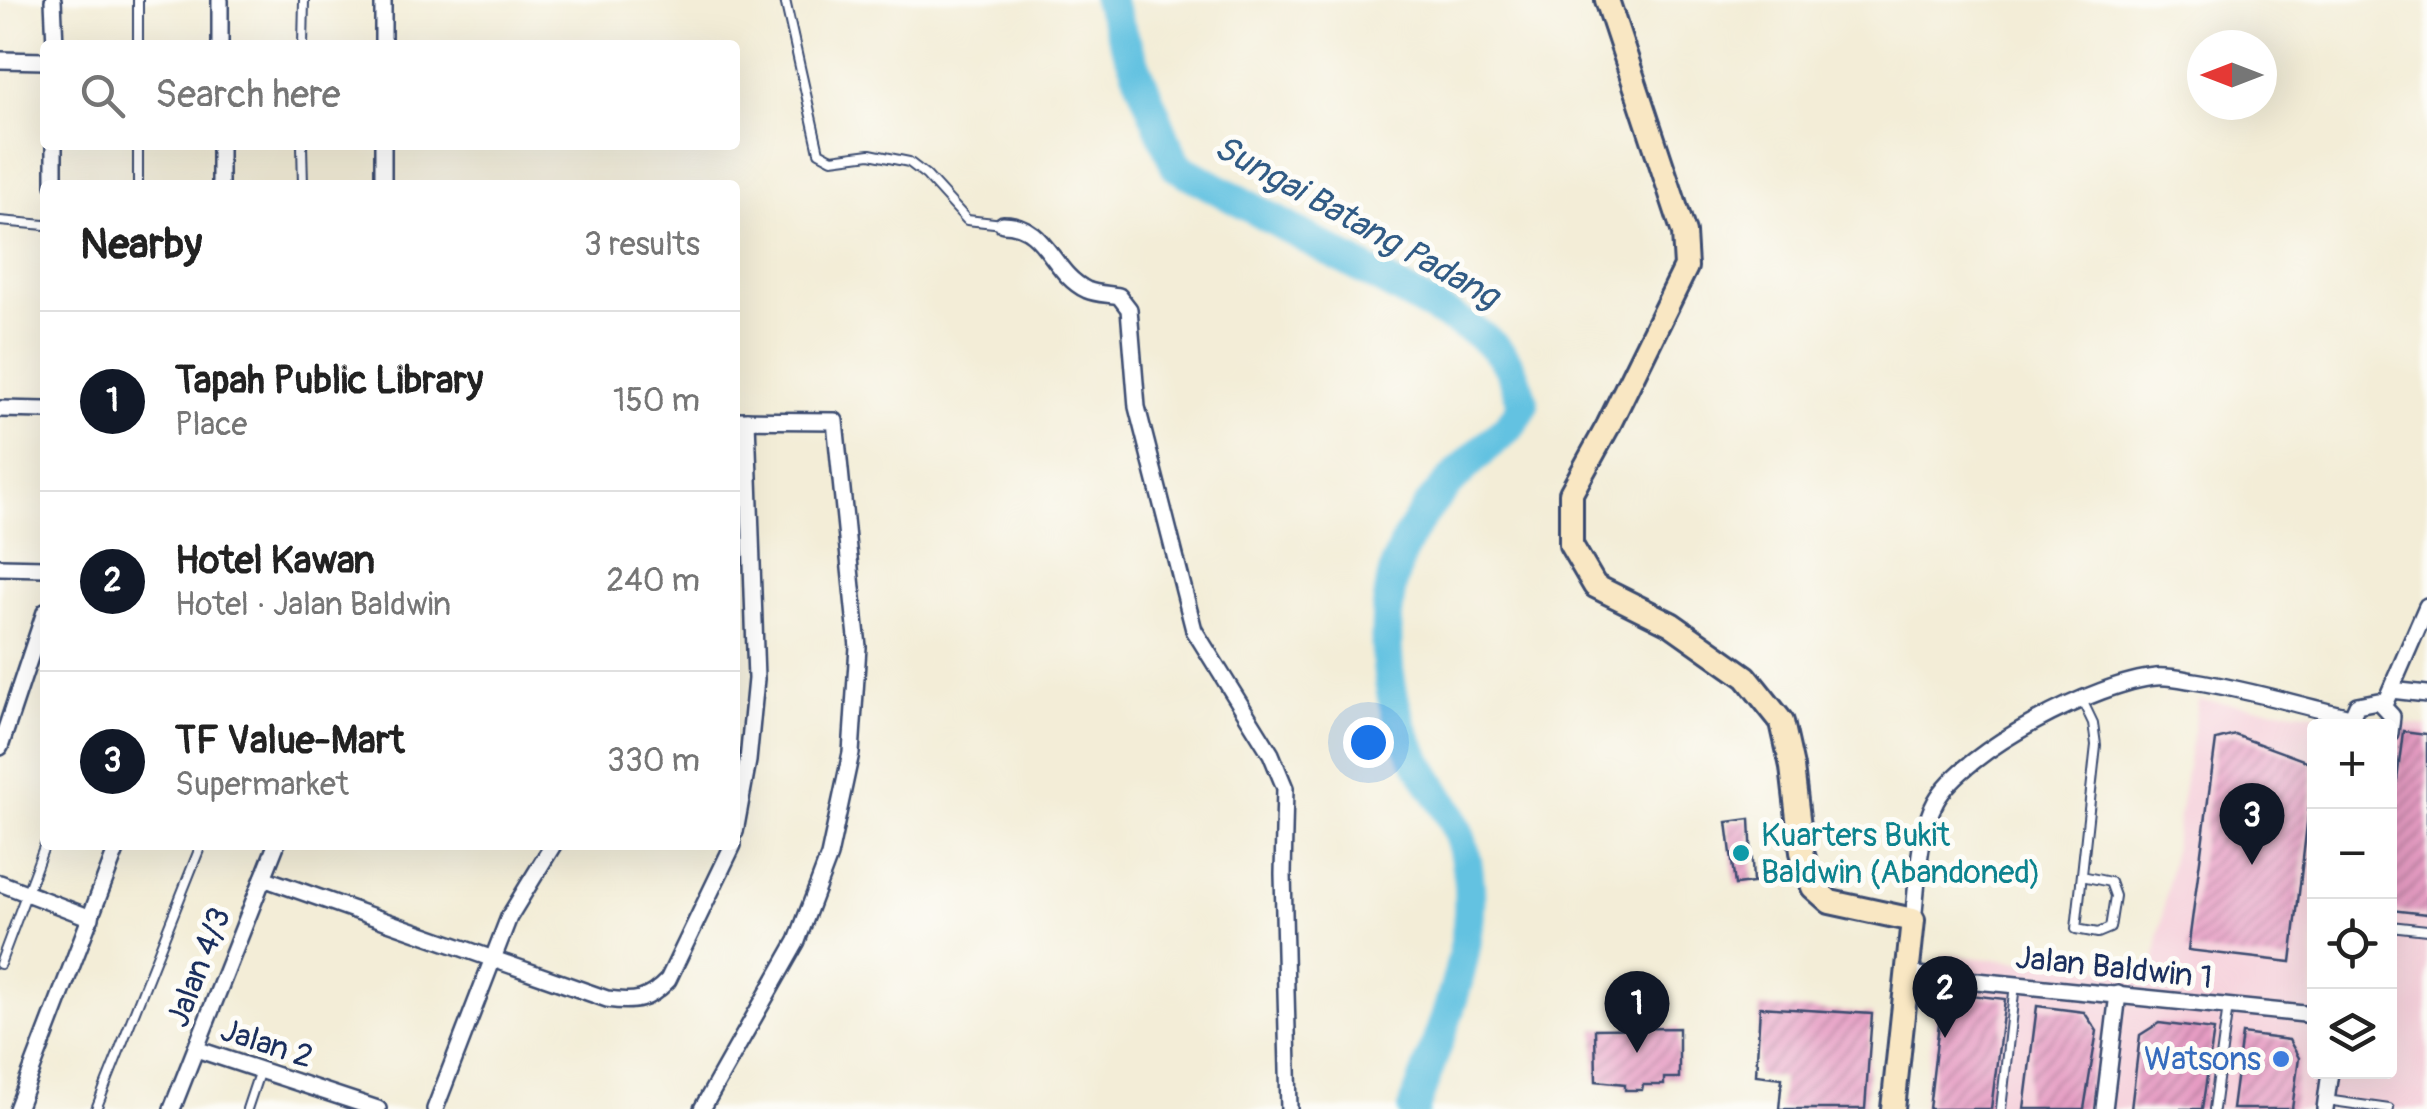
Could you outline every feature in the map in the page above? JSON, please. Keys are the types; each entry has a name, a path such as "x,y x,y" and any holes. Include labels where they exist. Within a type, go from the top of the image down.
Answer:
{"street":[{"path":"53,0 54,40"},
{"path":"220,0 220,40"},
{"path":"382,40 383,0"},
{"path":"1608,0 1684,233 1686,267 1571,492 1572,544 1594,586 1672,624 1746,677 1782,722 1792,767 1802,852 1814,887 1830,902 1913,920"},
{"path":"0,60 40,61"},
{"path":"54,150 54,180"},
{"path":"220,150 220,180"},
{"path":"382,150 383,180"},
{"path":"1003,224 1021,224 1036,235 1068,275 1088,290 1119,296 1130,309 1137,407 1194,630 1271,754 1285,788 1283,912 1290,1109"},
{"path":"0,409 40,410"},
{"path":"702,1109 797,942 829,856 851,753 858,647 835,421 741,420 755,584 756,679 740,805"},
{"path":"0,568 40,568"},
{"path":"740,584 755,584"},
{"path":"2392,719 2387,697 2427,606"},
{"path":"0,747 40,627"},
{"path":"1893,1109 1924,836 1934,804 1952,777 1984,751 2082,700 2124,683 2159,676 2218,685 2339,719"},
{"path":"2352,719 2364,702 2427,694"},
{"path":"18,1109 116,850"},
{"name":"Jalan 4/3","path":"172,1109 274,850"},
{"path":"435,1109 509,917 550,850"},
{"path":"263,878 607,999 632,1002 652,997 668,980 730,850"},
{"path":"0,883 91,918"},
{"name":"Jalan Baldwin 1","path":"1908,973 2307,1014"},
{"path":"2104,1109 2118,994"},
{"name":"Jalan 2","path":"196,1049 345,1104 378,1109"},
{"path":"2325,1105 2329,1079"}],"lane":[{"path":"138,0 138,40"},
{"path":"303,40 304,0"},
{"path":"785,0 815,142 824,157 832,160 870,154 909,162 926,175 966,220 1003,224"},
{"path":"138,150 138,180"},
{"path":"302,150 303,180"},
{"path":"0,222 40,225"},
{"path":"2082,700 2093,722 2096,745 2076,930 2098,933 2110,928 2116,896 2110,882 2082,876"},
{"path":"0,964 43,850"},
{"path":"96,1109 199,850"},
{"path":"2397,927 2427,930"},
{"path":"2001,1109 2015,984"},
{"path":"2214,1109 2228,1006"},
{"path":"247,1109 260,1070"},
{"path":"2325,1105 2389,1109"}],"shaded area":[{"path":"2198,700 2365,719 2307,719 2307,1079 2397,1079 2397,723 2427,726 2427,1109 1922,1109 1943,955 2153,973"}],"building":[{"path":"2403,731 2427,734 2427,914 2397,911 2397,780"},
{"path":"2235,735 2307,761 2307,824 2291,962 2188,950 2216,740"},
{"name":"Kuarters Bukit Baldwin (Abandoned)","path":"1750,819 1753,883 1735,885 1727,822"},
{"path":"1953,993 2005,999 1991,1109 1929,1109 1941,1006"},
{"path":"2037,1006 2084,1012 2097,1031 2084,1109 2024,1109"},
{"path":"1760,1007 1872,1014 1865,1109 1779,1109 1782,1078 1756,1075"},
{"path":"2159,1023 2214,1030 2202,1109 2131,1109 2140,1035"},
{"path":"1679,1028 1679,1078 1664,1078 1664,1085 1643,1085 1642,1090 1625,1090 1625,1084 1596,1081 1595,1029"},
{"path":"2242,1034 2289,1040 2299,1058 2292,1109 2232,1109"}],"waterway":[{"name":"Sungai Batang Padang","path":"1108,0 1176,166 1468,327 1504,359 1523,405 1506,429 1457,474 1422,515 1397,563 1388,605 1389,673 1398,716 1459,836 1469,884 1465,949 1457,982 1414,1109"}],"place":[{"name":"Kuarters Bukit Baldwin (Abandoned)","path":"1741,853"},
{"name":"TF Value-Mart","path":"2252,865"},
{"name":"Hotel Kawan","path":"1945,1038"},
{"name":"Tapah Public Library","path":"1637,1053"},
{"name":"Watsons","path":"2281,1059"}]}
